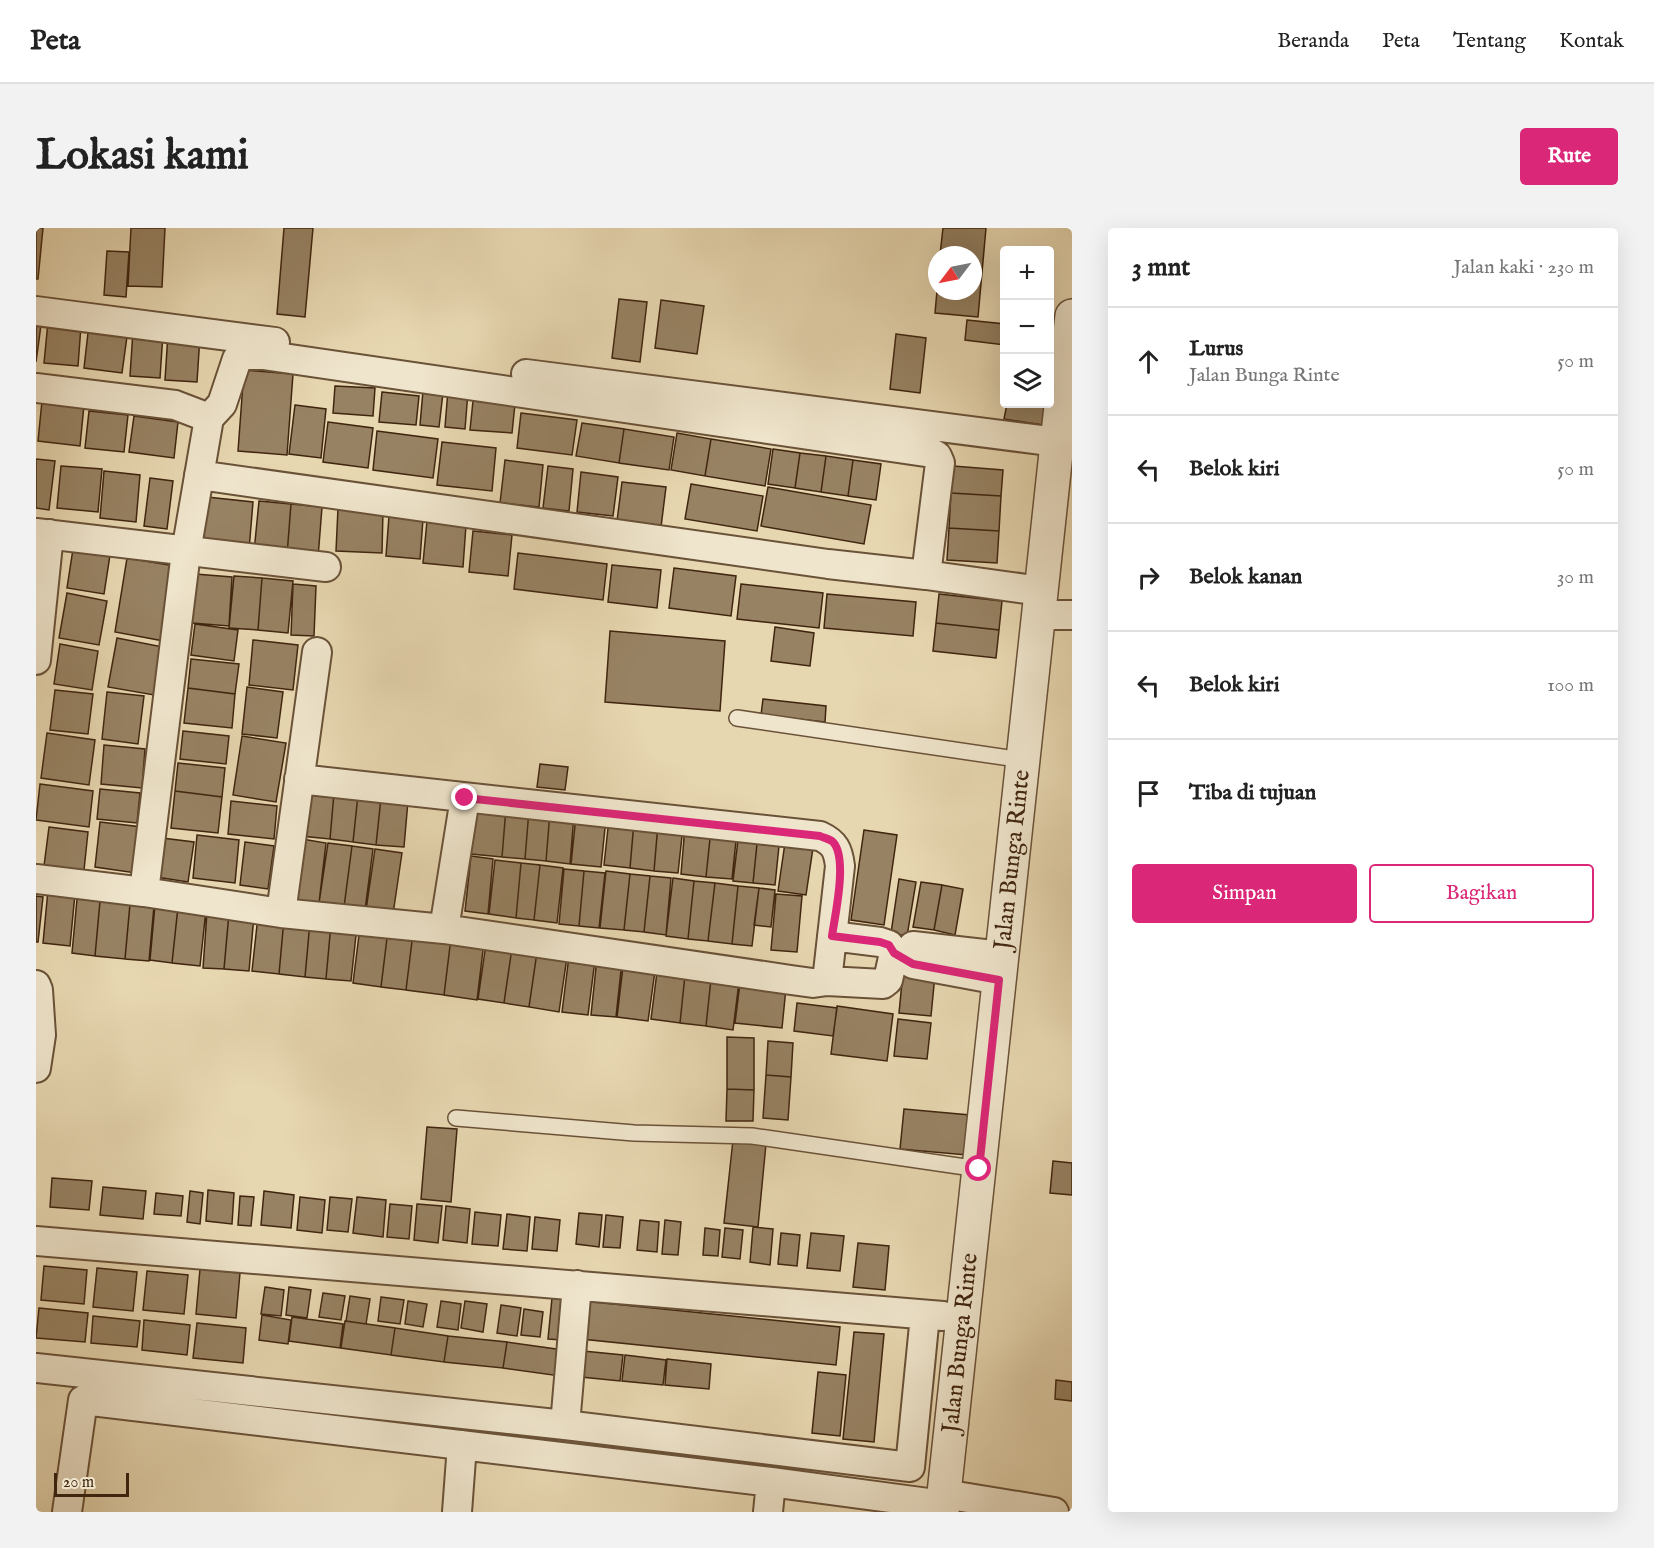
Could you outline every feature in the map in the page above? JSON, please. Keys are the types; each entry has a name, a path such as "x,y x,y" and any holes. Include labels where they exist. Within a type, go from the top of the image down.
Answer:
{"street":[{"path":"36,311 1057,442"},
{"name":"Jalan Bunga Rinte","path":"943,1503 1057,442 1067,397 1072,316"},
{"path":"144,892 186,552 209,418 222,404 237,359 246,355 263,355 932,453 937,456 940,463 926,575"},
{"path":"36,388 175,405 209,418"},
{"path":"199,475 828,564 926,575 1040,603 1072,615"},
{"path":"36,660 42,534 326,567"},
{"path":"281,913 317,652"},
{"path":"299,779 820,836 832,842 838,851 840,866 827,981"},
{"path":"444,928 465,798"},
{"path":"36,879 144,892 281,913 444,928 791,980 883,984 888,980 894,953 889,945 832,936"},
{"path":"894,953 914,946 1000,968"},
{"path":"36,985 40,1035 36,1068"},
{"path":"36,1241 943,1316 962,1323"},
{"path":"565,1425 578,1285"},
{"path":"36,1368 565,1425 910,1467 925,1315"},
{"path":"67,1512 83,1400 943,1503 1054,1512"},
{"path":"457,1512 462,1445"},
{"path":"768,1512 771,1482"}],"lane":[{"path":"737,718 1023,760"},
{"path":"456,1118 634,1133 752,1136 979,1169"}],"building":[{"path":"36,228 43,228 38,279 36,279"},
{"path":"131,228 165,228 162,287 128,286"},
{"path":"284,228 313,228 305,317 277,314"},
{"path":"943,228 986,228 982,272 982,246 941,246"},
{"path":"107,251 129,252 126,297 104,295"},
{"path":"619,299 647,302 640,362 612,358"},
{"path":"661,300 704,306 697,354 655,348"},
{"path":"936,300 980,300 978,317 935,313"},
{"path":"967,320 1000,323 1000,344 965,340"},
{"path":"48,322 81,326 78,366 44,363"},
{"path":"36,324 41,325 36,362"},
{"path":"89,324 128,329 122,373 84,368"},
{"path":"133,331 163,333 160,378 130,376"},
{"path":"168,334 200,336 197,382 165,380"},
{"path":"896,334 926,338 920,393 890,389"},
{"path":"1054,362 1058,363 1054,391"},
{"path":"244,370 293,374 287,455 238,451"},
{"path":"335,386 375,388 373,416 333,413"},
{"path":"448,390 468,392 465,429 445,427"},
{"path":"423,391 443,393 439,427 420,425"},
{"path":"382,392 419,396 416,425 379,422"},
{"path":"42,401 84,405 80,446 38,441"},
{"path":"473,401 515,404 512,433 470,430"},
{"path":"295,405 326,409 321,458 289,454"},
{"path":"1006,408 1052,408 1049,426 1004,419"},
{"path":"89,411 128,415 124,452 85,448"},
{"path":"521,413 577,420 572,455 517,448"},
{"path":"134,416 178,422 174,458 129,452"},
{"path":"328,422 373,428 368,468 323,462"},
{"path":"582,423 624,429 619,463 576,456"},
{"path":"624,429 674,437 669,470 619,463"},
{"path":"377,431 438,439 433,478 373,470"},
{"path":"677,433 711,439 705,476 671,470"},
{"path":"711,439 771,449 765,486 705,476"},
{"path":"442,442 496,448 492,491 437,485"},
{"path":"773,449 800,453 795,488 768,484"},
{"path":"800,453 826,456 821,492 795,488"},
{"path":"826,456 853,460 848,496 821,492"},
{"path":"36,459 55,461 49,510 36,508"},
{"path":"505,460 543,465 539,507 500,503"},
{"path":"853,460 881,464 876,500 848,496"},
{"path":"61,466 102,469 98,512 57,508"},
{"path":"548,466 573,469 569,511 543,508"},
{"path":"953,466 1003,470 1001,496 951,493"},
{"path":"104,471 140,475 136,522 100,518"},
{"path":"581,472 618,477 613,516 577,512"},
{"path":"150,478 173,481 167,529 144,526"},
{"path":"622,482 666,487 661,527 617,521"},
{"path":"691,484 763,496 757,531 685,519"},
{"path":"768,487 871,505 864,544 761,526"},
{"path":"951,493 1001,496 999,531 949,528"},
{"path":"207,497 253,502 249,550 203,546"},
{"path":"259,501 291,504 287,555 254,552"},
{"path":"291,504 322,507 318,558 287,555"},
{"path":"338,508 383,510 382,553 336,551"},
{"path":"389,516 423,519 420,559 386,556"},
{"path":"427,521 466,525 463,567 423,563"},
{"path":"949,528 999,531 997,563 947,560"},
{"path":"473,531 512,535 508,576 469,572"},
{"path":"73,549 110,555 104,594 67,588"},
{"path":"518,553 607,564 603,600 514,589"},
{"path":"127,558 175,566 164,641 115,632"},
{"path":"612,565 661,570 657,608 608,602"},
{"path":"674,568 736,576 731,616 669,608"},
{"path":"195,574 232,577 229,626 192,623"},
{"path":"234,576 262,578 258,630 229,628"},
{"path":"262,578 293,581 288,633 258,630"},
{"path":"293,584 316,586 314,636 291,635"},
{"path":"741,584 823,593 819,628 737,619"},
{"path":"67,593 107,601 99,645 59,638"},
{"path":"827,594 916,602 913,636 824,628"},
{"path":"939,594 1002,601 999,630 936,623"},
{"path":"936,623 999,630 996,658 933,651"},
{"path":"195,624 238,630 234,661 191,655"},
{"path":"775,627 814,633 810,666 771,661"},
{"path":"610,631 725,641 720,711 605,702"},
{"path":"117,638 163,647 154,695 108,687"},
{"path":"253,640 298,645 293,690 249,685"},
{"path":"60,644 98,651 92,690 54,684"},
{"path":"191,659 239,664 235,694 188,688"},
{"path":"247,687 283,692 277,738 242,734"},
{"path":"188,688 235,694 232,728 184,723"},
{"path":"55,690 93,694 88,734 50,730"},
{"path":"107,692 144,696 138,744 102,739"},
{"path":"763,699 826,706 825,722 761,715"},
{"path":"183,731 229,736 226,764 180,759"},
{"path":"47,733 95,740 89,785 41,778"},
{"path":"242,736 286,743 276,802 233,795"},
{"path":"104,745 145,749 142,788 101,784"},
{"path":"178,763 225,768 222,797 175,791"},
{"path":"540,764 568,767 565,790 537,787"},
{"path":"40,784 93,791 89,827 36,820"},
{"path":"100,789 140,793 137,823 97,819"},
{"path":"305,790 334,793 330,839 300,836"},
{"path":"175,791 222,797 218,833 171,828"},
{"path":"334,793 358,795 353,842 330,839"},
{"path":"358,795 381,798 376,845 353,842"},
{"path":"381,798 408,801 404,847 376,845"},
{"path":"231,801 277,806 274,839 228,834"},
{"path":"475,806 506,808 502,857 471,854"},
{"path":"506,808 529,810 525,859 502,857"},
{"path":"529,810 550,812 546,861 525,859"},
{"path":"550,812 574,815 570,864 546,861"},
{"path":"576,816 606,818 601,867 571,864"},
{"path":"609,819 634,822 630,868 604,865"},
{"path":"100,822 142,827 136,873 95,867"},
{"path":"634,822 658,824 654,871 630,868"},
{"path":"658,824 683,827 678,873 654,871"},
{"path":"685,826 711,829 706,877 681,874"},
{"path":"49,827 88,832 84,870 44,866"},
{"path":"711,829 737,831 732,879 706,877"},
{"path":"864,830 897,835 884,925 851,920"},
{"path":"739,832 758,834 753,883 733,881"},
{"path":"758,834 780,836 775,885 753,883"},
{"path":"197,835 239,840 235,883 193,878"},
{"path":"786,836 814,841 806,895 778,891"},
{"path":"162,838 194,842 188,882 156,877"},
{"path":"302,839 326,843 319,903 294,900"},
{"path":"245,842 274,846 268,889 240,885"},
{"path":"328,843 352,846 344,907 319,903"},
{"path":"352,846 373,849 365,910 344,907"},
{"path":"375,849 402,853 393,914 366,910"},
{"path":"471,856 493,859 488,914 465,911"},
{"path":"495,860 521,863 516,918 489,914"},
{"path":"521,863 540,865 534,920 516,918"},
{"path":"540,865 563,868 557,923 534,920"},
{"path":"564,869 584,871 579,926 559,924"},
{"path":"584,871 605,873 599,928 579,926"},
{"path":"606,871 630,874 624,930 600,928"},
{"path":"630,874 650,876 644,932 624,930"},
{"path":"650,876 671,878 666,935 644,932"},
{"path":"673,878 694,881 688,939 666,936"},
{"path":"899,879 916,882 907,936 891,933"},
{"path":"694,881 715,883 708,941 688,939"},
{"path":"921,882 942,885 934,930 913,927"},
{"path":"715,883 738,886 732,944 708,941"},
{"path":"942,885 963,889 955,935 934,930"},
{"path":"738,886 759,888 752,946 732,944"},
{"path":"759,888 775,890 771,927 754,925"},
{"path":"48,890 75,894 70,946 43,943"},
{"path":"776,894 802,896 797,952 771,950"},
{"path":"36,896 43,897 38,942 36,942"},
{"path":"77,899 100,901 95,956 72,953"},
{"path":"100,901 130,904 125,959 95,956"},
{"path":"130,904 154,906 149,961 125,959"},
{"path":"155,905 178,907 172,963 150,960"},
{"path":"178,907 206,910 200,966 172,963"},
{"path":"207,912 229,913 224,969 203,968"},
{"path":"229,913 254,916 249,971 224,969"},
{"path":"258,916 284,919 279,974 252,971"},
{"path":"284,919 310,922 305,977 279,974"},
{"path":"310,922 331,924 326,979 305,977"},
{"path":"331,924 357,926 351,981 326,979"},
{"path":"413,933 451,938 444,995 406,990"},
{"path":"359,935 387,938 381,987 353,983"},
{"path":"387,938 412,941 406,990 381,987"},
{"path":"451,938 484,942 477,1000 444,995"},
{"path":"486,944 512,948 504,1003 478,999"},
{"path":"512,948 537,952 529,1007 504,1003"},
{"path":"537,952 567,957 559,1012 529,1007"},
{"path":"569,956 595,960 588,1015 562,1012"},
{"path":"597,958 622,961 616,1017 591,1015"},
{"path":"623,967 655,971 648,1021 617,1017"},
{"path":"657,972 685,975 680,1023 651,1019"},
{"path":"903,972 935,975 931,1016 899,1013"},
{"path":"685,975 711,979 706,1026 680,1023"},
{"path":"711,979 739,982 733,1030 706,1026"},
{"path":"740,983 786,988 782,1028 735,1023"},
{"path":"797,1003 837,1008 833,1036 794,1031"},
{"path":"837,1006 893,1014 887,1061 831,1054"},
{"path":"898,1019 931,1023 927,1059 894,1056"},
{"path":"727,1037 754,1038 754,1090 727,1089"},
{"path":"768,1041 793,1043 791,1077 766,1075"},
{"path":"766,1075 791,1077 788,1120 763,1118"},
{"path":"727,1089 754,1090 753,1121 726,1121"},
{"path":"904,1109 970,1115 967,1155 900,1149"},
{"path":"427,1127 457,1129 451,1202 421,1199"},
{"path":"733,1140 766,1144 758,1227 724,1223"},
{"path":"1053,1161 1072,1163 1072,1195 1050,1193"},
{"path":"52,1178 92,1181 89,1210 50,1207"},
{"path":"103,1187 146,1191 143,1219 100,1215"},
{"path":"208,1190 234,1193 232,1224 206,1221"},
{"path":"190,1191 203,1193 200,1224 187,1222"},
{"path":"264,1191 294,1195 291,1228 261,1225"},
{"path":"156,1193 183,1196 181,1216 154,1214"},
{"path":"240,1196 254,1197 251,1226 238,1225"},
{"path":"300,1197 325,1200 322,1233 297,1230"},
{"path":"330,1197 352,1199 348,1232 327,1230"},
{"path":"357,1197 386,1200 383,1237 353,1233"},
{"path":"390,1204 412,1206 409,1239 387,1237"},
{"path":"417,1204 442,1206 438,1243 414,1240"},
{"path":"446,1206 470,1209 467,1243 443,1240"},
{"path":"475,1212 501,1215 498,1246 472,1244"},
{"path":"579,1213 602,1215 599,1247 576,1244"},
{"path":"507,1214 530,1217 527,1251 503,1249"},
{"path":"606,1215 623,1217 620,1248 603,1247"},
{"path":"535,1217 560,1220 557,1251 532,1249"},
{"path":"640,1220 659,1222 657,1252 637,1250"},
{"path":"665,1220 681,1222 678,1255 662,1254"},
{"path":"753,1227 773,1229 770,1265 750,1262"},
{"path":"705,1228 720,1230 718,1256 703,1255"},
{"path":"725,1228 743,1230 740,1259 722,1257"},
{"path":"781,1233 800,1235 797,1266 778,1264"},
{"path":"811,1233 844,1236 840,1271 807,1268"},
{"path":"858,1243 889,1246 885,1290 853,1287"},
{"path":"44,1266 87,1270 84,1304 41,1300"},
{"path":"97,1268 137,1272 133,1311 93,1307"},
{"path":"200,1269 240,1273 236,1318 196,1314"},
{"path":"147,1271 188,1275 184,1314 143,1310"},
{"path":"265,1287 284,1290 281,1316 261,1314"},
{"path":"289,1287 311,1290 307,1318 286,1315"},
{"path":"323,1293 345,1296 341,1320 319,1317"},
{"path":"350,1296 370,1299 366,1324 346,1321"},
{"path":"381,1297 404,1300 400,1324 378,1321"},
{"path":"552,1298 565,1300 562,1340 548,1339"},
{"path":"408,1301 427,1304 423,1327 405,1324"},
{"path":"441,1301 461,1304 458,1330 437,1327"},
{"path":"465,1301 487,1304 483,1332 461,1328"},
{"path":"584,1301 840,1327 836,1365 581,1339"},
{"path":"501,1305 521,1308 517,1336 497,1333"},
{"path":"39,1308 88,1313 85,1342 36,1338"},
{"path":"524,1309 543,1312 540,1337 521,1335"},
{"path":"262,1315 291,1320 288,1344 259,1340"},
{"path":"93,1316 140,1321 137,1347 91,1343"},
{"path":"292,1317 343,1324 340,1348 289,1341"},
{"path":"144,1320 190,1325 187,1355 142,1350"},
{"path":"345,1321 395,1328 391,1355 341,1348"},
{"path":"197,1323 246,1328 243,1363 193,1358"},
{"path":"395,1328 448,1336 444,1362 391,1355"},
{"path":"854,1332 884,1334 874,1442 843,1439"},
{"path":"448,1336 507,1342 503,1368 444,1362"},
{"path":"507,1342 563,1350 560,1376 503,1368"},
{"path":"583,1351 623,1355 620,1381 581,1377"},
{"path":"625,1355 666,1360 663,1385 622,1381"},
{"path":"667,1359 711,1364 709,1389 665,1385"},
{"path":"818,1372 846,1375 840,1436 812,1433"},
{"path":"1056,1380 1072,1382 1072,1401 1055,1399"}],"route":[{"path":"465,798 820,836 832,842 838,851 840,866 832,936 889,945 894,953 913,964 999,980 979,1169"}]}
